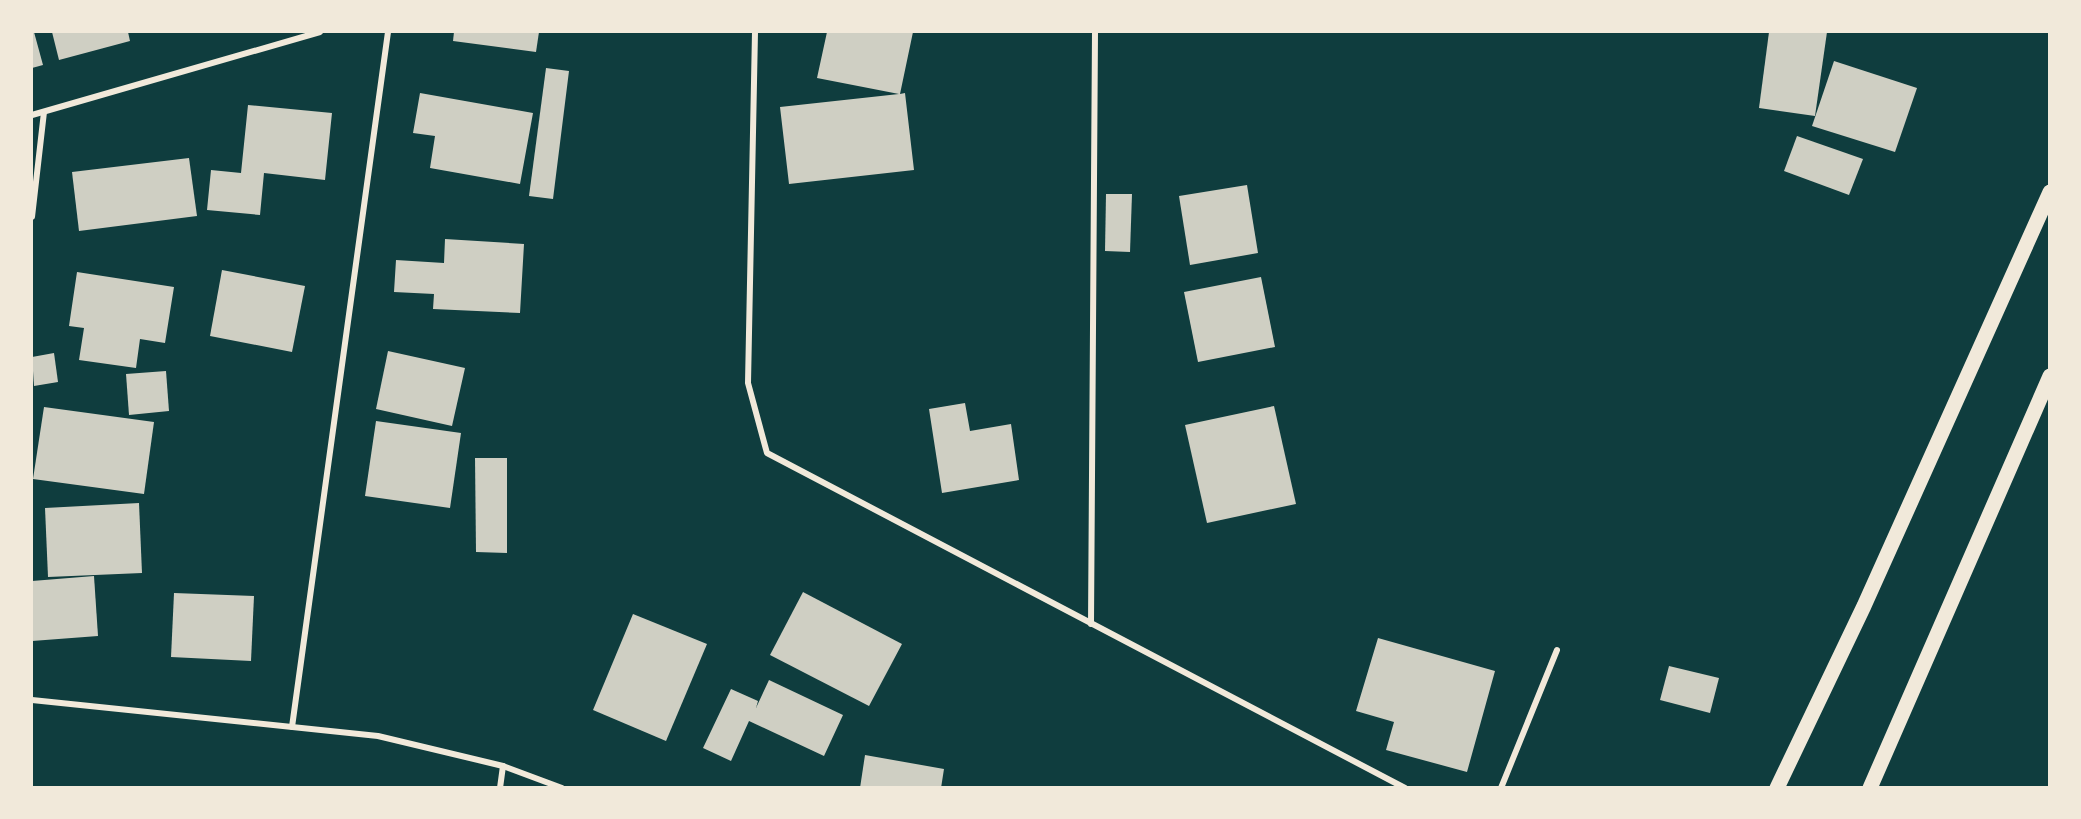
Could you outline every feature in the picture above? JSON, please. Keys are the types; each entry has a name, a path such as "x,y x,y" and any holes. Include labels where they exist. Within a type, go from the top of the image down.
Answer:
{"main road":[{"path":"1777,788 1864,606 2049,192"},
{"path":"1870,788 2049,376"}],"street":[{"path":"32,115 320,32"},
{"path":"292,727 388,32"},
{"path":"755,32 748,383 767,453 1405,788"},
{"path":"1091,624 1095,32"},
{"path":"32,217 44,112"},
{"path":"1501,788 1557,650"},
{"path":"32,700 378,736 503,766 562,788"},
{"path":"500,788 503,766"}],"building":[{"path":"32,32 34,32 43,65 32,68"},
{"path":"52,32 128,32 130,41 59,60"},
{"path":"454,32 539,32 536,52 453,41"},
{"path":"827,32 913,32 900,94 905,93 914,170 789,184 780,107 899,94 817,78"},
{"path":"1769,32 1827,32 1815,116 1759,108"},
{"path":"1834,61 1917,88 1895,152 1812,126"},
{"path":"546,68 569,71 553,199 529,196"},
{"path":"420,93 533,113 520,184 430,168 435,136 413,133"},
{"path":"248,105 332,113 325,180 264,173 260,215 207,210 211,170 241,173"},
{"path":"1797,136 1863,159 1849,195 1784,171"},
{"path":"189,158 197,216 79,231 72,172"},
{"path":"1247,185 1258,253 1190,265 1179,196"},
{"path":"1106,194 1132,194 1130,252 1105,251"},
{"path":"445,239 524,244 520,313 433,309 434,294 394,292 396,260 444,263"},
{"path":"222,270 305,286 292,352 210,336"},
{"path":"77,272 174,287 165,343 140,339 136,368 79,360 84,328 69,326"},
{"path":"1261,277 1275,347 1198,362 1184,292"},
{"path":"388,351 465,368 452,426 376,409"},
{"path":"54,353 58,382 34,386 32,357"},
{"path":"166,371 169,411 129,415 126,374"},
{"path":"965,403 970,431 1011,424 1019,480 942,493 929,409"},
{"path":"1274,406 1296,504 1207,523 1185,425"},
{"path":"44,407 154,422 144,494 33,479"},
{"path":"376,421 461,433 450,508 365,496"},
{"path":"475,458 507,458 507,553 476,552"},
{"path":"139,503 142,573 48,577 45,508"},
{"path":"94,576 98,636 32,641 32,581"},
{"path":"803,592 902,644 869,706 770,655"},
{"path":"174,593 254,596 251,661 171,657"},
{"path":"633,614 707,644 666,741 593,710"},
{"path":"1378,638 1495,671 1467,772 1386,750 1394,722 1356,711"},
{"path":"1669,666 1719,678 1710,713 1660,700"},
{"path":"769,680 843,715 824,756 749,721 731,761 703,748 731,689 758,701 756,708"},
{"path":"865,755 944,769 941,788 860,788"}]}
